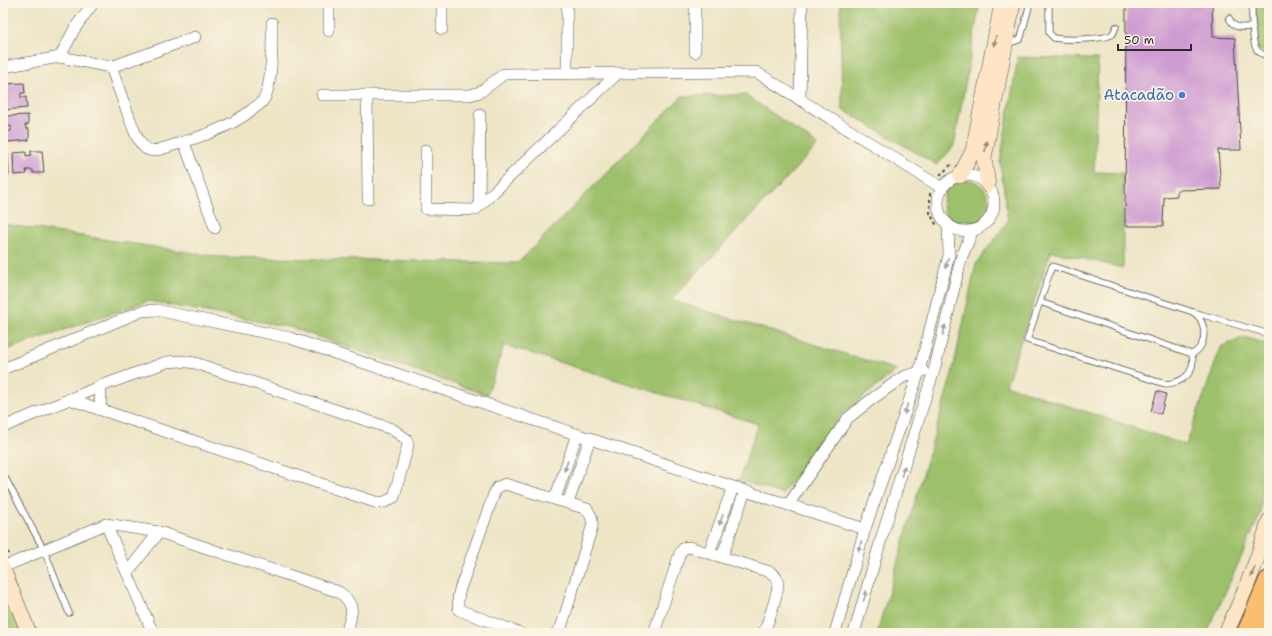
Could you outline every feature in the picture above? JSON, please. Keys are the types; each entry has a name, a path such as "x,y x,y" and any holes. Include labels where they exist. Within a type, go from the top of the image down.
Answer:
{"highway":[{"path":"1247,633 1269,581"},
{"path":"1265,633 1269,623"}],"street":[{"path":"60,57 75,28 93,3"},
{"path":"328,3 329,31"},
{"path":"442,3 442,30"},
{"path":"567,3 567,73"},
{"path":"695,3 695,52"},
{"path":"800,100 802,3"},
{"path":"960,176 973,151 1002,3"},
{"path":"988,185 984,158 1013,3"},
{"path":"111,67 123,102 138,138 143,147 148,150 155,151 184,142 238,121 264,100 267,92 271,63 272,23"},
{"path":"3,67 60,57 111,67 195,37"},
{"path":"426,150 426,209 475,210 618,72"},
{"path":"322,94 470,94 480,92 504,74 756,72 942,188"},
{"path":"367,95 368,199"},
{"path":"479,206 480,115"},
{"path":"184,142 215,228"},
{"path":"968,175 975,176 988,185 992,192 994,208 992,215 987,222 973,230 960,230 955,229 942,218 938,202 942,188 954,178 968,175"},
{"path":"835,633 865,529 919,372 948,255 948,224"},
{"path":"854,633 882,536 935,368 961,259 973,230"},
{"path":"3,369 142,310 156,310 290,338 745,491 865,529"},
{"path":"3,427 69,399 100,386 167,362 180,361 195,363 392,429 406,439 408,445 394,497 385,502 378,503 69,399"},
{"path":"788,504 848,418 903,376 935,368"},
{"path":"100,386 100,410"},
{"path":"555,499 577,434"},
{"path":"568,503 590,438"},
{"path":"520,633 459,610 457,598 495,491 498,487 505,484 587,509 593,520 560,628 556,633"},
{"path":"710,553 733,487"},
{"path":"722,557 745,491"},
{"path":"1226,633 1246,591 1260,553 1269,522"},
{"path":"106,524 153,633"},
{"path":"29,633 3,568 106,524 159,532 339,592 347,598 352,610 351,619 346,633"},
{"path":"127,573 159,532"},
{"path":"654,633 680,553 684,548 690,547 770,572 776,577 778,581 777,592 764,633"}],"lane":[{"path":"1005,45 1019,40 1021,37 1030,3"},
{"path":"1049,3 1049,33 1054,38 1106,38 1113,34 1116,27"},
{"path":"1252,3 1255,48 1263,55 1269,56"},
{"path":"1229,18 1232,24 1237,27 1253,27"},
{"path":"1192,354 1194,361 1192,367 1182,381 1174,384 1164,384 1028,340 1052,266 1193,312 1269,334"},
{"path":"1040,302 1192,354"},
{"path":"1192,354 1197,351 1202,344 1204,336 1200,317 1193,312"},
{"path":"1203,326 1209,320 1216,319"},
{"path":"3,474 44,550 69,613"}],"green space":[{"path":"840,3 980,3 954,146 937,165 842,109"},
{"path":"1254,3 1269,3 1269,51 1265,52 1257,49 1254,40"},
{"path":"1018,57 1098,59 1094,172 1123,173 1123,268 1051,251 1006,385 1186,445 1221,347 1244,337 1269,345 1269,429 1260,515 1207,633 877,633 952,374 976,264 1008,221 1000,162"},
{"path":"746,95 818,145 671,300 897,370 840,416 782,494 739,480 758,424 504,345 487,395 289,327 147,301 3,351 3,224 220,257 518,263 682,96"},
{"path":"971,180 983,186 988,194 988,212 983,220 975,225 961,226 949,220 944,212 943,198 949,186 957,181"},
{"path":"3,589 22,633 3,633"}],"building":[{"name":"Atacadão","path":"1126,3 1212,3 1213,37 1235,38 1241,150 1218,150 1221,189 1177,190 1177,196 1164,197 1163,226 1125,226"},
{"path":"24,83 25,93 21,93 21,98 26,97 27,108 5,110 4,99 8,99 7,94 3,94 3,84"},
{"path":"28,115 28,125 25,125 26,129 29,129 29,140 7,142 6,131 11,131 11,126 6,127 6,116"},
{"path":"31,151 42,151 44,173 33,173 33,170 26,170 27,174 14,175 13,153 26,152 26,156 31,155"},
{"path":"3,154 8,154 9,175 3,176"},
{"path":"1157,391 1166,394 1161,414 1151,411"}],"place":[{"name":"Atacadão","path":"1182,95"}]}
